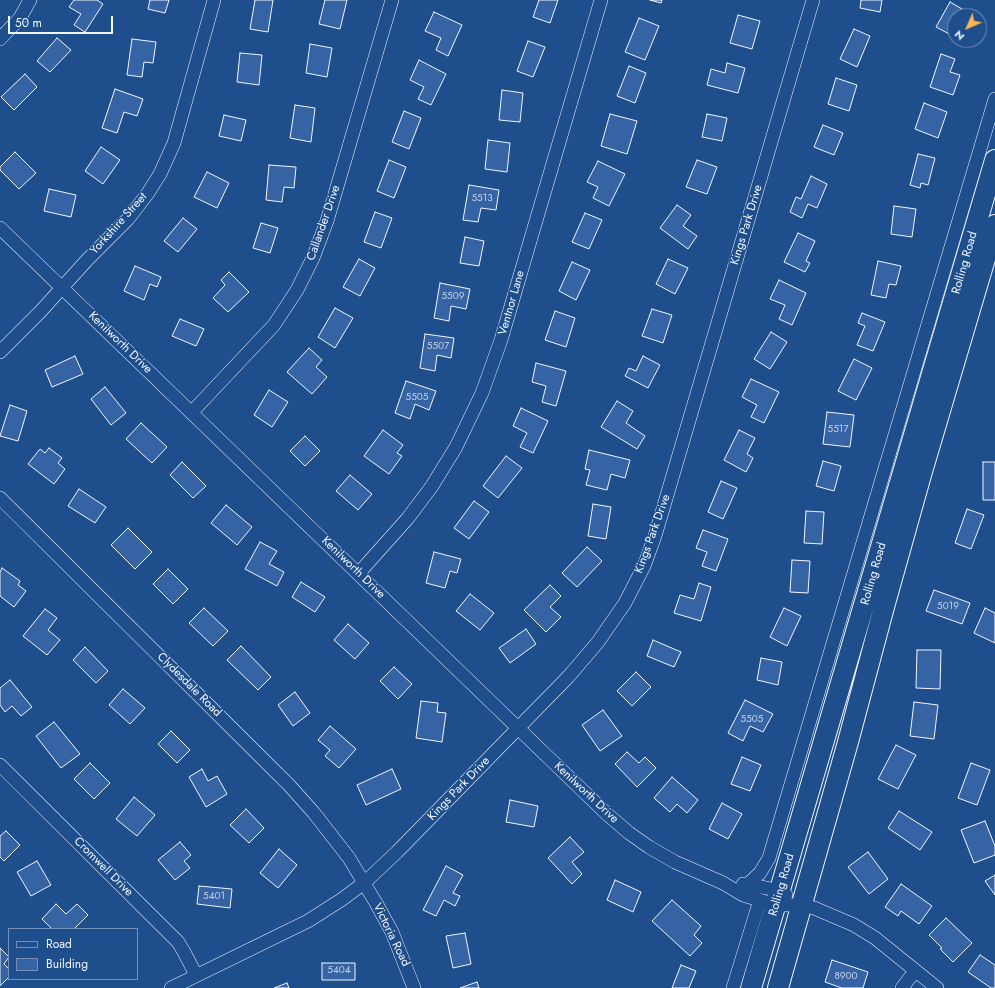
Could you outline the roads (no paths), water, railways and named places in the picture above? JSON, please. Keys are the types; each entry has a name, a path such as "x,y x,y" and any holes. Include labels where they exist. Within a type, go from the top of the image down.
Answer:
{"main road":[{"name":"Rolling Road","path":"751,988 772,898 995,160"},
{"name":"Rolling Road","path":"778,988 915,497 995,225"}],"street":[{"path":"0,38 20,18 30,0"},
{"name":"Yorkshire Street","path":"0,352 128,219 148,193 160,174 174,143 214,0"},
{"name":"Callander Drive","path":"192,412 274,325 297,290 313,258 327,221 392,0"},
{"name":"Ventnor Lane","path":"358,574 408,518 432,486 456,447 482,393 501,340 601,0"},
{"name":"Kings Park Drive","path":"171,988 308,921 364,883 397,852 569,676 598,642 625,603 644,566 655,536 814,0"},
{"name":"Rolling Road","path":"748,884 760,873 769,858 995,99"},
{"name":"Kenilworth Drive","path":"0,228 607,814 629,833 675,862 723,883 743,895 772,898 802,905 830,914 854,925 874,938 937,988"},
{"name":"Clydesdale Road","path":"0,498 289,784 341,847 364,883"},
{"name":"Cromwell Drive","path":"0,765 178,942 196,975"},
{"name":"Victoria Road","path":"364,883 392,932 414,988"},
{"name":"Kenilworth Drive","path":"723,883 748,884 772,898"},
{"name":"Rolling Road","path":"733,988 772,898"},
{"path":"902,988 915,971"}]}
